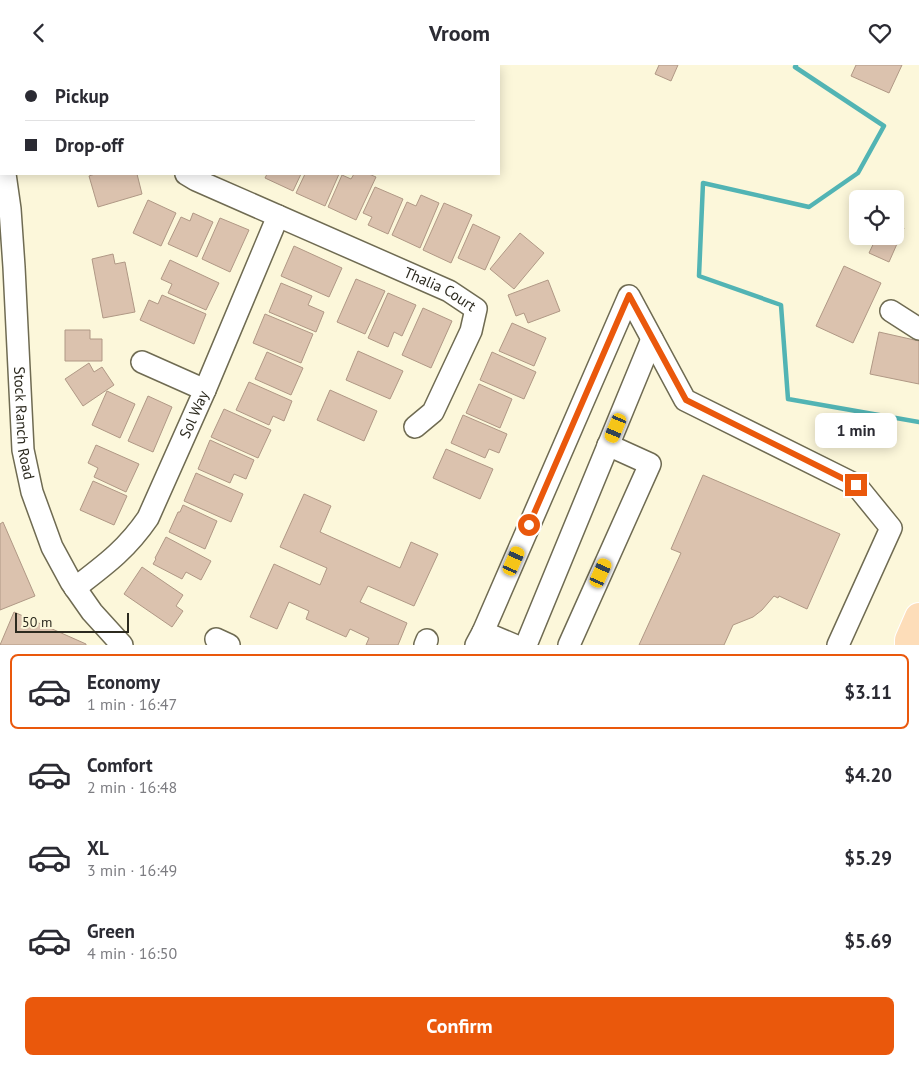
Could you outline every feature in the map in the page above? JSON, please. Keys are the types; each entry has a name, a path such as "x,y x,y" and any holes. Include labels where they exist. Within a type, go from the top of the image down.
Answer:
{"main road":[{"path":"909,645 909,640 919,617"}],"street":[{"name":"Stock Ranch Road","path":"5,175 11,219 23,450 32,492 52,547 75,588 92,612 122,645"},
{"path":"188,175 278,216"},
{"name":"Sol Way","path":"75,588 115,558 136,536 148,518 205,390 278,216"},
{"name":"Thalia Court","path":"278,216 449,291 476,309 471,331 433,413 415,427"},
{"path":"514,645 479,638 629,295 686,400 856,485 890,529 838,645"},
{"path":"891,311 919,329"},
{"path":"526,645 652,339"},
{"path":"142,362 205,390"},
{"path":"569,645 650,464 608,445"}],"building":[{"path":"659,65 678,65 671,81 655,74"},
{"path":"856,65 902,65 889,93 851,76"},
{"path":"137,175 142,194 98,207 89,176"},
{"path":"266,175 301,175 293,191 265,178"},
{"path":"305,175 339,175 325,206 296,193"},
{"path":"342,175 351,179 353,175 371,175 376,177 356,220 328,207"},
{"path":"375,187 403,199 388,234 368,225 372,217 363,213"},
{"path":"421,195 439,203 420,248 392,235 407,202 416,206"},
{"path":"148,200 176,213 161,246 133,233"},
{"path":"444,203 472,215 451,263 423,250"},
{"path":"193,213 213,222 197,257 168,244 181,217 190,221"},
{"path":"220,218 249,230 230,272 202,259"},
{"path":"473,224 500,237 485,270 458,258"},
{"path":"520,233 544,253 514,289 490,269"},
{"path":"873,245 896,245 889,262 869,253"},
{"path":"294,246 342,268 329,297 281,276"},
{"path":"113,254 115,264 125,262 135,312 103,318 92,259"},
{"path":"170,260 219,283 206,310 168,293 172,284 161,279"},
{"path":"844,266 881,283 853,343 816,326"},
{"path":"356,279 385,291 365,334 337,322"},
{"path":"548,280 560,311 528,323 524,313 516,316 508,295"},
{"path":"281,283 312,296 308,305 324,312 316,332 269,312"},
{"path":"388,293 416,305 402,336 394,332 388,347 368,338"},
{"path":"162,295 206,314 194,344 140,320 149,300 158,304"},
{"path":"423,308 452,321 431,368 402,355"},
{"path":"265,314 313,334 301,363 253,343"},
{"path":"512,323 546,338 534,366 499,351"},
{"path":"65,330 90,330 90,339 102,339 102,361 65,361"},
{"path":"879,332 919,341 919,384 870,374"},
{"path":"358,351 403,371 390,399 346,380"},
{"path":"267,352 303,368 291,395 255,379"},
{"path":"492,352 536,372 524,399 480,380"},
{"path":"89,363 94,372 102,367 114,385 83,406 65,379"},
{"path":"249,382 292,401 284,421 273,416 269,425 236,410"},
{"path":"479,384 512,399 500,428 466,413"},
{"path":"330,390 377,411 364,441 317,420"},
{"path":"107,391 135,404 120,438 92,425"},
{"path":"148,396 172,407 153,452 128,441"},
{"path":"224,409 271,430 258,458 211,437"},
{"path":"463,415 507,434 499,453 489,449 485,458 451,443"},
{"path":"210,440 254,460 246,479 234,474 230,483 198,469"},
{"path":"96,445 139,464 126,492 94,477 98,468 88,463"},
{"path":"446,449 493,469 480,499 433,478"},
{"path":"196,473 243,494 231,522 184,501"},
{"path":"703,475 840,534 807,609 779,596 778,598 774,596 753,617 733,625 724,645 639,645 681,553 671,549"},
{"path":"93,481 127,496 114,525 80,510"},
{"path":"304,494 331,506 320,532 400,568 411,542 438,554 414,606 368,586 360,602 407,623 398,645 366,645 369,638 350,629 346,637 306,619 309,611 289,602 277,629 250,617 274,564 320,585 327,568 280,547"},
{"path":"183,505 217,521 205,549 169,532"},
{"path":"3,522 35,596 0,610 0,524"},
{"path":"166,537 211,561 201,580 186,572 182,579 153,564"},
{"path":"142,567 183,595 176,606 183,611 172,627 124,594"},
{"path":"14,612 86,644 86,645 0,645"}],"waterway":[{"path":"796,65 795,67 884,126 858,173 809,207 703,183 699,276 781,305 788,399 919,422"}],"route":[{"path":"529,525 629,295 686,400 856,485"}]}
